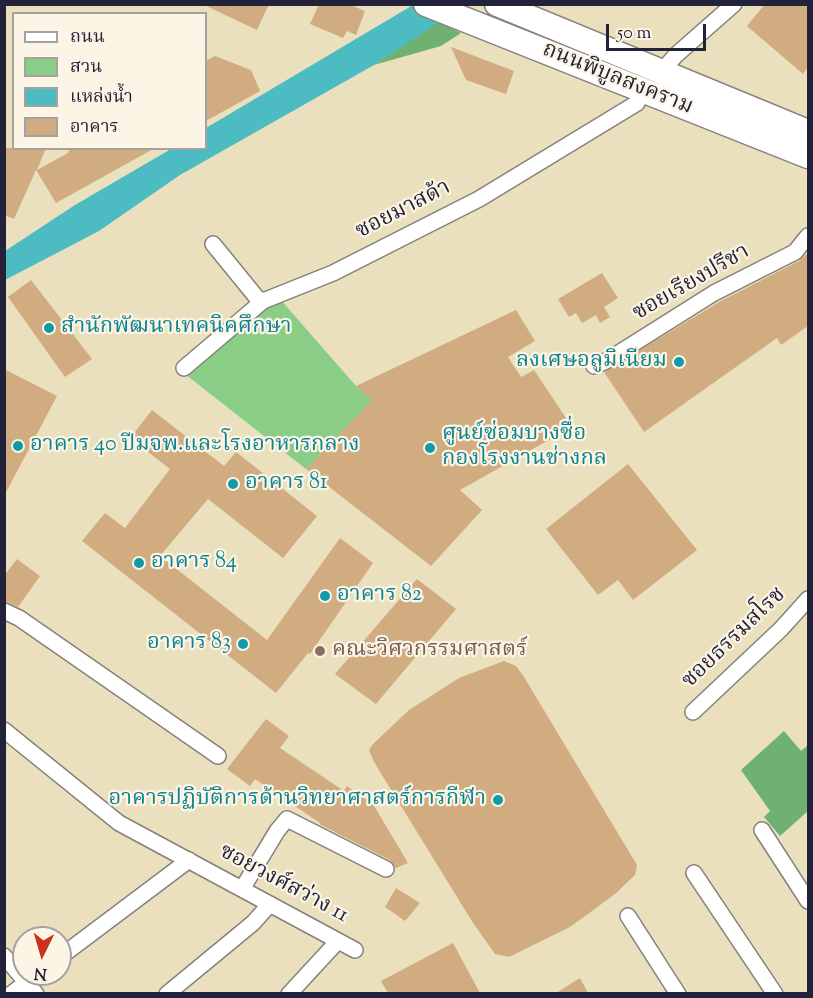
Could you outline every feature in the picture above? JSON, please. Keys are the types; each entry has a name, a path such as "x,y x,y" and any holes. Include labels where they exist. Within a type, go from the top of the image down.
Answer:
{"main road":[{"name":"ถนนพิบูลสงคราม","path":"426,4 808,156"},
{"name":"ถนนพิบูลสงคราม","path":"497,4 807,133"}],"street":[{"path":"660,72 734,4"},
{"name":"ซอยมาสด้า","path":"184,368 263,301 333,273 479,199 637,103 643,91"},
{"name":"ซอยเรียงปรีชา","path":"594,366 606,361 714,293 795,252 808,236"},
{"path":"213,244 257,298 263,301"},
{"name":"ซอยธรรมสโรช","path":"693,712 781,629 808,599"},
{"path":"4,611 19,618 218,756"},
{"name":"ซอยวงศ์สว่าง 11","path":"4,730 119,823 355,950"},
{"path":"242,889 277,831 287,819 386,868"},
{"path":"762,830 808,901"},
{"name":"ซอยวงศ์สว่าง 11","path":"72,948 189,860"},
{"path":"694,873 775,993"},
{"path":"168,993 253,923 270,904"},
{"path":"628,916 678,993"},
{"path":"289,993 338,941"},
{"path":"11,993 26,986"}],"green space":[{"path":"437,21 461,33 441,46 374,65"},
{"path":"280,299 356,386 372,400 306,469 185,374 263,306"},
{"path":"784,731 801,751 808,745 808,811 780,836 764,817 770,811 741,770"}],"water":[{"path":"413,5 465,5 374,65 180,175 99,231 5,280 5,251 75,205 169,150 207,150 207,127"}],"building":[{"path":"202,4 269,4 257,30"},
{"path":"319,4 348,4 365,11 356,35 347,31 343,38 310,24"},
{"path":"765,4 808,4 808,67 803,74 747,26"},
{"path":"451,47 514,71 506,94 466,80"},
{"path":"215,56 251,70 260,91 207,120 207,60"},
{"path":"4,148 45,150 37,170 68,153 69,150 151,150 56,203 36,170 14,219 4,215"},
{"name":"ลงเศษอลูมิเนียม","path":"806,254 808,258 808,326 781,345 777,338 644,432 604,372 719,302 799,261"},
{"path":"602,273 618,298 604,307 610,317 600,323 596,315 582,323 576,313 569,317 558,299"},
{"name":"สำนักพัฒนาเทคนิคศึกษา","path":"31,280 92,359 65,377 8,297"},
{"name":"ศูนย์ซ่อมบางซื่อ กองโรงงานช่างกล","path":"516,310 535,341 508,357 521,377 534,370 572,427 460,490 482,510 431,566 306,469 372,400 356,386"},
{"name":"อาคาร 40 ปีมจพ.และโรงอาหารกลาง","path":"4,369 57,396 4,496"},
{"path":"152,410 224,466 236,452 317,516 283,558 208,499 160,556 267,640 340,538 373,563 310,654 308,653 276,693 82,541 105,513 125,528 170,469 130,438"},
{"path":"628,464 697,550 633,600 618,580 598,595 546,529"},
{"path":"17,559 40,576 18,607 4,601 4,576"},
{"path":"417,579 456,609 376,704 335,674"},
{"name":"อาคารปฏิบัติการด้านวิทยาศาสตร์การกีฬา","path":"504,661 516,666 524,677 637,865 635,875 615,894 570,927 509,957 495,954 473,923 374,762 369,750 409,710 459,678"},
{"path":"266,719 289,736 280,748 344,791 347,786 373,804 408,863 396,868 390,860 319,824 255,779 250,786 227,769"},
{"path":"396,888 420,903 405,921 385,907"},
{"path":"453,943 480,993 388,993 381,981"},
{"path":"580,978 588,993 556,993"}],"place":[{"name":"สำนักพัฒนาเทคนิคศึกษา","path":"49,328"},
{"name":"ลงเศษอลูมิเนียม","path":"679,362"},
{"name":"อาคาร 40 ปีมจพ.และโรงอาหารกลาง","path":"18,446"},
{"name":"ศูนย์ซ่อมบางซื่อ กองโรงงานช่างกล","path":"430,448"},
{"name":"อาคาร 81","path":"233,484"},
{"name":"อาคาร 84","path":"139,563"},
{"name":"อาคาร 82","path":"325,596"},
{"name":"อาคาร 83","path":"243,644"},
{"name":"คณะวิศวกรรมศาสตร์","path":"320,651"},
{"name":"อาคารปฏิบัติการด้านวิทยาศาสตร์การกีฬา","path":"498,800"}]}
